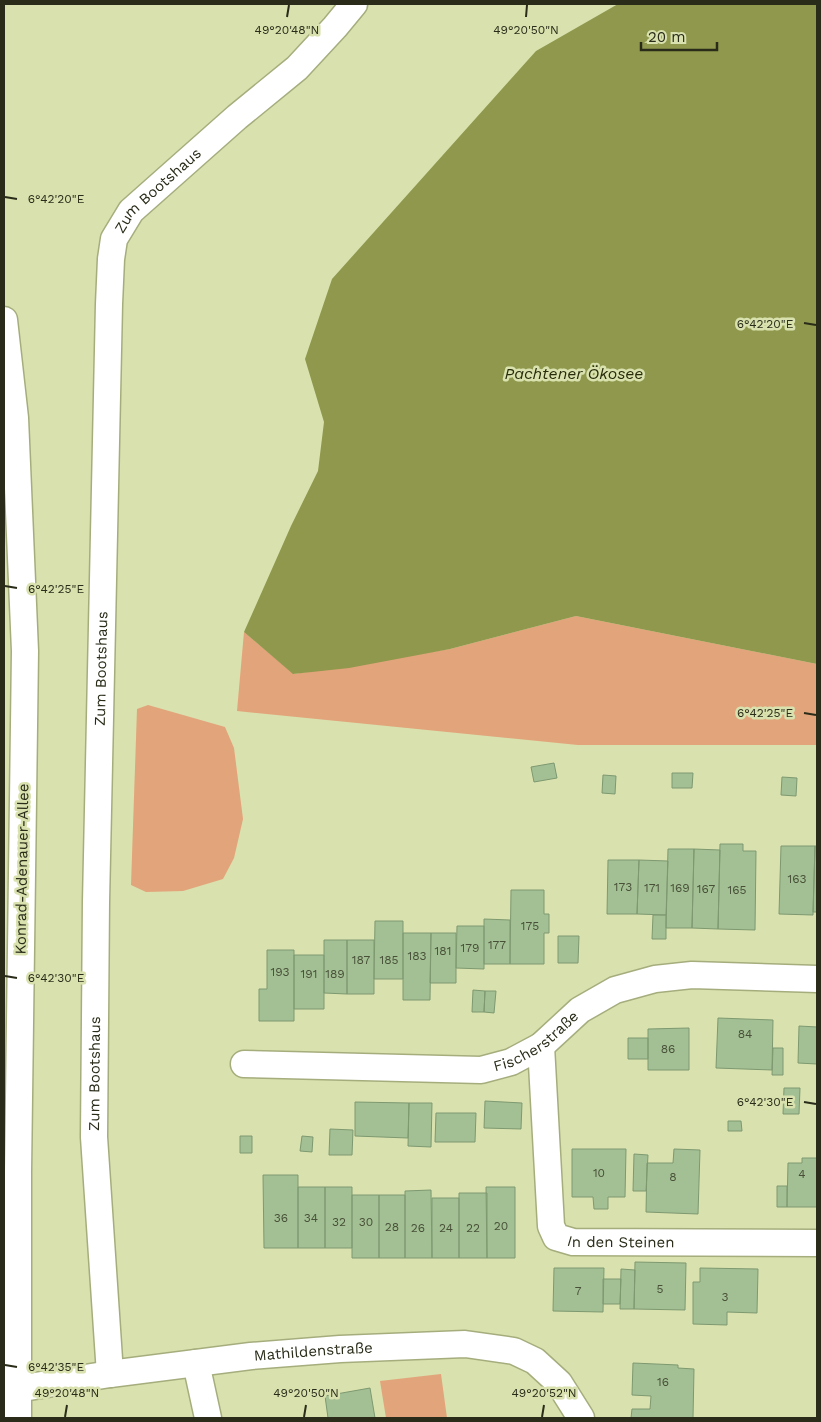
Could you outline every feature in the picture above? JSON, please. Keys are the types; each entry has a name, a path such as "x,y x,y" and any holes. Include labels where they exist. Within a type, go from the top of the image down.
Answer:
{"street":[{"name":"Zum Bootshaus","path":"110,1374 94,1137 96,902 109,314 111,258 114,239 131,211 297,68 354,4"},
{"name":"Konrad-Adenauer-Allee","path":"4,320 14,418 25,651 18,1182 11,1390 18,1418"},
{"name":"Fischerstraße","path":"244,1064 480,1070 510,1062 540,1046 580,1010 615,990 654,979 692,976 817,979"},
{"name":"In den Steinen","path":"540,1046 551,1226 556,1237 574,1242 817,1243"},
{"name":"Mathildenstraße","path":"11,1390 110,1374 251,1356 330,1350 464,1344 514,1351 535,1361 559,1383 580,1418"},
{"path":"189,1364 208,1418"}],"shaded area":[{"path":"576,616 817,664 817,745 578,745 237,711 244,632 294,674 450,649"},
{"path":"148,705 225,727 234,748 243,819 234,858 223,879 183,891 146,892 131,885 137,709"},
{"path":"441,1374 447,1418 386,1418 380,1381"}],"water":[{"name":"Pachtener Ökosee","path":"618,4 817,4 817,664 576,616 450,649 349,668 293,674 244,632 291,526 318,471 324,422 305,359 332,279 536,51"}],"building":[{"path":"554,763 557,778 534,782 531,767"},
{"path":"672,773 693,773 692,788 672,788"},
{"path":"603,775 616,776 615,794 602,793"},
{"path":"782,777 797,778 796,796 781,795"},
{"path":"720,844 743,844 743,851 756,851 755,930 718,929"},
{"path":"781,846 815,846 813,915 779,914"},
{"path":"815,846 817,846 817,912 813,912"},
{"path":"668,849 694,849 692,928 666,928"},
{"path":"694,849 720,850 718,929 692,928"},
{"path":"608,860 639,860 637,914 607,914"},
{"path":"639,860 668,861 666,915 637,914"},
{"path":"511,890 544,890 544,914 549,914 549,933 544,933 544,964 510,964"},
{"path":"653,915 666,915 666,939 652,939"},
{"path":"484,919 510,920 510,964 484,964"},
{"path":"375,921 403,921 403,979 374,979"},
{"path":"457,926 484,926 484,969 456,968"},
{"path":"403,933 431,933 430,1000 403,1000"},
{"path":"431,933 456,933 456,983 430,983"},
{"path":"558,936 579,936 578,963 558,963"},
{"path":"324,940 347,940 347,994 324,993"},
{"path":"347,940 374,940 374,994 347,994"},
{"path":"267,950 294,950 294,1021 259,1021 259,989 267,989"},
{"path":"294,955 324,955 324,1009 294,1009"},
{"path":"473,990 485,991 484,1012 472,1012"},
{"path":"485,991 496,991 494,1013 484,1012"},
{"path":"718,1018 773,1020 772,1070 716,1068"},
{"path":"799,1026 817,1027 817,1064 798,1063"},
{"path":"689,1028 689,1070 648,1070 648,1029"},
{"path":"628,1038 648,1038 648,1059 628,1059"},
{"path":"773,1048 783,1048 783,1075 772,1075"},
{"path":"784,1088 800,1088 799,1114 783,1114"},
{"path":"485,1101 522,1103 521,1129 484,1128"},
{"path":"355,1102 409,1103 408,1138 355,1136"},
{"path":"409,1103 432,1103 431,1147 408,1146"},
{"path":"436,1113 476,1113 475,1142 435,1142"},
{"path":"728,1121 741,1121 742,1131 728,1131"},
{"path":"330,1129 353,1130 352,1155 329,1155"},
{"path":"240,1136 252,1136 252,1153 240,1153"},
{"path":"302,1136 313,1137 312,1152 300,1151"},
{"path":"572,1149 626,1149 625,1197 608,1197 608,1209 594,1209 593,1197 572,1197"},
{"path":"674,1149 700,1150 698,1214 646,1212 647,1163 673,1163"},
{"path":"634,1154 648,1155 646,1191 633,1191"},
{"path":"802,1158 817,1158 817,1207 787,1207 788,1163 802,1163"},
{"path":"263,1175 298,1175 298,1248 264,1248"},
{"path":"777,1186 787,1186 787,1207 777,1207"},
{"path":"298,1187 325,1187 325,1248 298,1248"},
{"path":"325,1187 352,1187 352,1248 325,1248"},
{"path":"486,1187 515,1187 515,1258 487,1258"},
{"path":"431,1190 432,1258 405,1258 405,1191"},
{"path":"459,1193 487,1193 487,1258 459,1258"},
{"path":"352,1195 379,1195 379,1258 352,1258"},
{"path":"379,1195 405,1195 405,1258 379,1258"},
{"path":"432,1198 459,1198 459,1258 432,1258"},
{"path":"635,1262 686,1263 685,1310 634,1309"},
{"path":"554,1268 604,1268 603,1312 553,1311"},
{"path":"700,1268 758,1269 757,1313 727,1312 727,1325 693,1324 693,1282 700,1282"},
{"path":"621,1269 635,1270 634,1309 620,1309"},
{"path":"603,1279 621,1279 620,1304 603,1304"},
{"path":"633,1363 678,1365 678,1368 694,1369 693,1418 631,1418 632,1409 650,1409 651,1396 632,1395"},
{"path":"370,1388 375,1418 328,1418 325,1396"}]}
